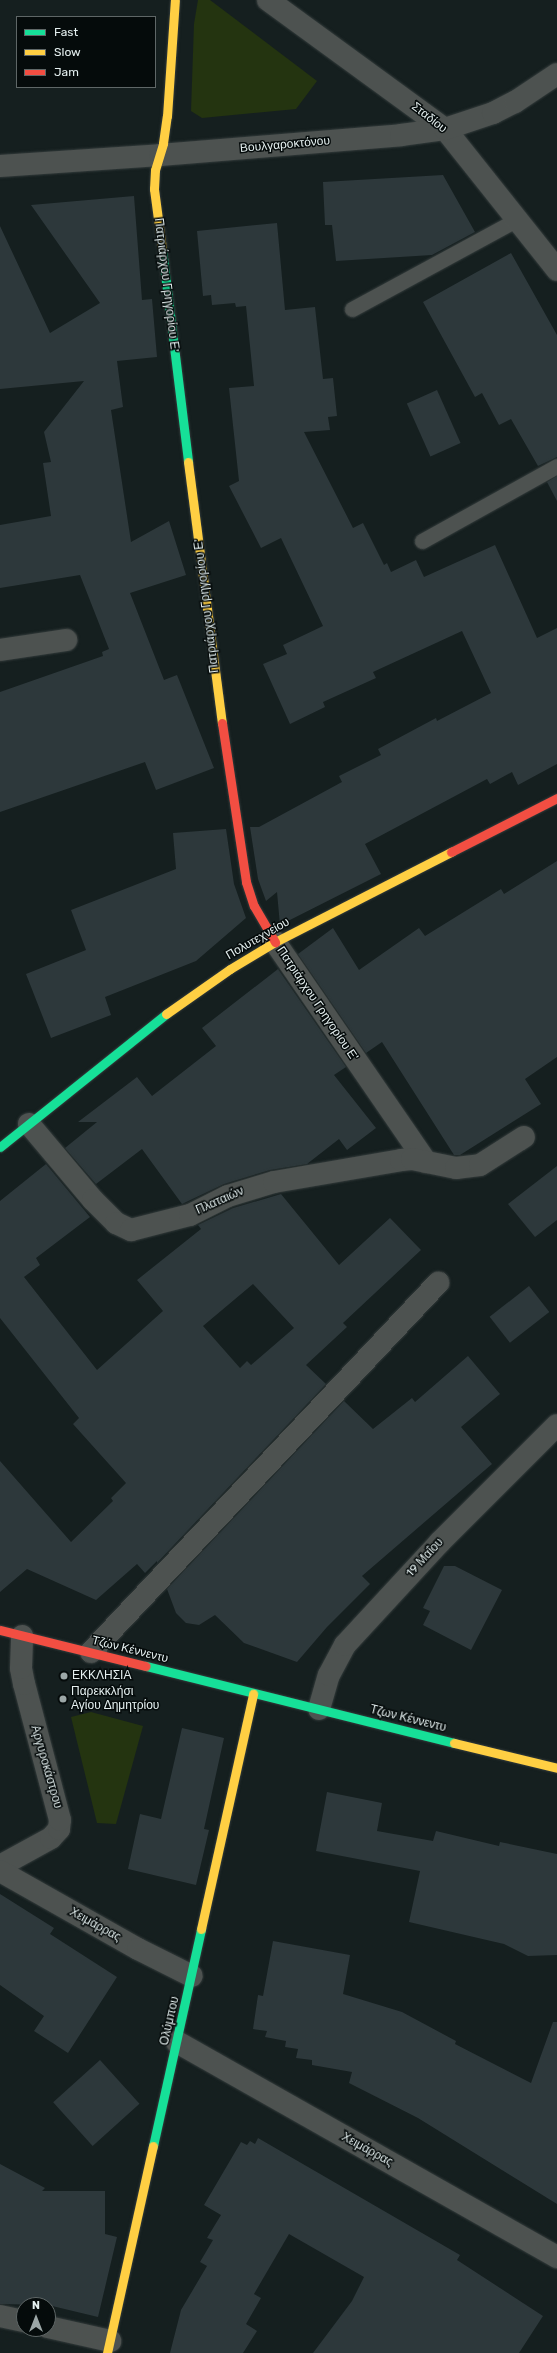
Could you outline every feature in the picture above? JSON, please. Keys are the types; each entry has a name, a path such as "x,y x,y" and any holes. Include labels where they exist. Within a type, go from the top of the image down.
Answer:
{"street":[{"name":"Πατριάρχου Γρηγορίου Ε'","path":"175,0 167,116 160,155 154,174 155,201 217,687 246,882 254,906 275,942 426,1162"},
{"name":"Σταδίου","path":"268,0 445,129 557,270"},
{"name":"Βουλγαροκτόνου","path":"0,166 160,155 401,135 445,129 493,113 515,102 557,74"},
{"path":"0,650 66,640"},
{"name":"Πολυτεχνείου","path":"0,1148 196,992 275,942 557,798"},
{"name":"Πλαταιών","path":"29,1124 93,1200 116,1223 131,1230 190,1215 228,1196 274,1182 386,1161 412,1159 456,1168 480,1165 524,1137"},
{"path":"91,1652 438,1283"},
{"name":"19 Μαΐου","path":"319,1709 329,1674 345,1646 440,1542 557,1425"},
{"name":"Τζών Κέννεντυ","path":"0,1630 253,1694"},
{"name":"Αργυροκάστρου","path":"0,1866 52,1838 59,1829 60,1820 24,1684 21,1668 22,1636"},
{"name":"Τζων Κέννεντυ","path":"253,1694 557,1768"},
{"name":"Ολύμπου","path":"108,2347 192,1976 253,1694"},
{"name":"Χειμάρρας","path":"0,1871 138,1950 192,1976"},
{"name":"Χειμάρρας","path":"177,2042 557,2258"},
{"path":"0,2316 16,2320"},
{"path":"56,2330 108,2347"}],"lane":[{"path":"352,309 518,219"},
{"path":"422,540 557,466"}],"green space":[{"path":"198,0 210,0 317,81 296,109 202,118 191,111 194,24"},
{"path":"91,1712 143,1726 116,1824 97,1823 71,1717"}],"building":[{"path":"443,175 475,232 432,255 336,261 332,225 325,225 323,182"},
{"path":"134,196 142,300 152,299 157,357 117,361 123,407 111,410 131,542 169,521 186,575 130,593 164,680 177,675 214,768 156,790 145,762 0,812 0,692 103,656 102,652 109,649 80,575 0,588 0,525 51,516 43,463 51,462 44,432 84,381 0,389 0,226 50,333 100,303 31,205"},
{"path":"277,223 285,310 315,307 323,379 333,378 337,416 328,417 330,430 304,432 353,528 363,523 384,565 387,563 391,572 416,560 424,577 495,545 537,638 557,628 557,764 518,785 512,772 490,784 487,779 365,844 381,874 280,925 277,892 266,901 258,879 250,827 259,827 342,782 339,776 381,755 378,749 436,718 437,721 491,693 462,631 373,672 376,678 323,702 325,707 290,724 263,664 287,654 283,645 323,626 281,538 261,548 229,486 239,481 229,388 254,386 246,306 236,307 235,303 212,305 211,295 203,296 197,231"},
{"path":"511,253 557,335 557,457 538,466 511,419 499,425 482,393 475,397 423,302"},
{"path":"437,390 461,443 430,456 407,403"},
{"path":"557,476 557,501 547,482"},
{"path":"226,829 234,884 246,918 196,961 105,997 111,1015 51,1038 26,974 86,950 71,910 176,869 173,833"},
{"path":"557,861 557,1057 525,1079 541,1104 460,1155 454,1155 382,1042 366,1053 298,954 333,928 359,970 419,928 425,936 501,889 504,894"},
{"path":"278,969 346,1067 334,1075 376,1128 347,1150 339,1139 307,1164 270,1170 224,1184 182,1204 142,1149 96,1184 65,1148 97,1122 78,1122 137,1077 152,1096 216,1046 202,1028"},
{"path":"46,1164 90,1217 36,1258 40,1265 24,1277 97,1370 163,1311 137,1280 201,1229 198,1225 233,1208 281,1194 339,1265 390,1218 421,1250 343,1323 347,1327 306,1365 326,1384 157,1563 157,1561 145,1573 137,1564 96,1600 27,1569 0,1592 0,1461 71,1542 113,1501 111,1498 126,1483 73,1424 79,1418 0,1318 0,1201","holes":["253,1284 294,1328 251,1365 247,1361 240,1368 203,1326"]},
{"path":"557,1166 557,1220 535,1237 508,1204"},
{"path":"529,1286 549,1312 510,1343 490,1317"},
{"path":"468,1356 500,1394 461,1427 492,1464 362,1576 370,1584 327,1627 297,1662 244,1643 215,1615 199,1625 186,1623 176,1613 167,1589 344,1401 373,1429 412,1398 415,1402"},
{"path":"444,1566 455,1566 502,1590 471,1650 423,1625 430,1611 423,1608"},
{"path":"182,1728 224,1738 204,1829 209,1830 196,1885 128,1869 140,1814 161,1819"},
{"path":"327,1792 382,1803 377,1831 433,1841 436,1831 499,1846 500,1842 557,1854 557,1955 528,1956 504,1944 409,1922 420,1871 316,1851"},
{"path":"0,1894 54,1928 50,1934 117,1977 68,2053 34,2031 44,2016 0,1985"},
{"path":"273,1941 350,1955 343,1994 402,2012 456,2041 455,2044 531,2083 553,2022 557,2022 557,2204 418,2118 349,2083 352,2072 312,2065 312,2060 296,2058 298,2049 285,2047 286,2041 265,2037 267,2031 253,2029 258,1995 263,1996"},
{"path":"100,2060 139,2104 93,2146 53,2102"},
{"path":"258,2138 460,2255 457,2260 543,2316 519,2353 313,2353 352,2301 364,2277 289,2234 254,2294 261,2298 246,2324 257,2331 243,2353 170,2353 181,2310 207,2266 200,2262 213,2240 207,2238 221,2215 204,2205 241,2142 247,2145 250,2141 255,2144"},
{"path":"0,2164 45,2188 42,2191 105,2191 105,2234 117,2237 98,2317 56,2307 56,2297 16,2297 16,2304 0,2304"}],"traffic: fast":[{"path":"162,249 188,462"},
{"path":"0,1147 166,1014"},
{"path":"146,1666 454,1743"},
{"path":"153,2146 201,1929"}],"traffic: slow":[{"path":"162,249 154,189 155,170 163,143 167,116 175,0"},
{"path":"188,462 222,723"},
{"path":"166,1014 230,969 275,942 451,852"},
{"path":"201,1929 253,1694"},
{"path":"454,1743 557,1768"},
{"path":"107,2353 153,2146"}],"traffic: jam":[{"path":"222,723 246,882 254,906 275,942"},
{"path":"451,852 557,798"},
{"path":"0,1630 146,1666"}],"place":[{"name":"ΕΚΚΛΗΣΙΑ","path":"64,1676"},
{"name":"Παρεκκλήσι Αγίου Δημητρίου","path":"63,1699"}]}
